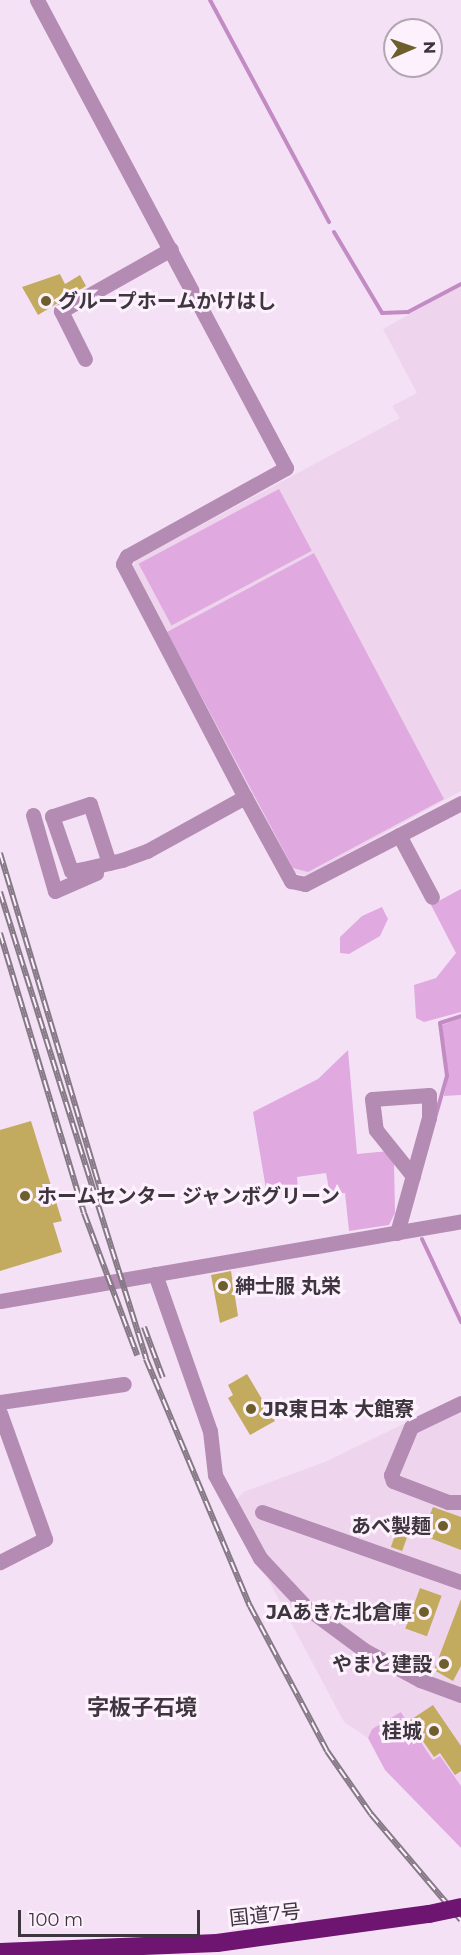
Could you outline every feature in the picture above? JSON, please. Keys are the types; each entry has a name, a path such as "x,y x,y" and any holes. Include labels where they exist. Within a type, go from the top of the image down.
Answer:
{"highway":[{"name":"国道7号","path":"0,1952 217,1943 429,1914 461,1907"}],"street":[{"path":"37,0 286,468 127,556 123,564 245,797 291,881 305,884 461,803"},
{"path":"86,359 61,311 171,249"},
{"path":"33,815 51,890 147,850 245,797"},
{"path":"90,804 108,866 71,871 52,816 90,804"},
{"path":"399,836 432,897"},
{"path":"397,1233 429,1118 429,1095 372,1099 376,1130 412,1176"},
{"path":"0,1301 461,1221"},
{"path":"155,1274 210,1431 215,1475 260,1558 307,1608 364,1650 420,1680 461,1695"},
{"path":"0,1402 124,1384"},
{"path":"459,1496 448,1502 393,1481 391,1475 411,1427 461,1403"},
{"path":"0,1413 45,1539 0,1562"},
{"path":"262,1512 461,1582"}],"shaded area":[{"path":"461,285 461,791 307,876 292,872 132,568 136,560 400,418 392,406 417,393 383,329"},
{"path":"279,489 312,551 171,625 139,564"},
{"path":"314,553 444,799 308,872 293,868 167,632"},
{"path":"461,889 461,1012 424,1022 416,1018 414,985 436,978 456,953 431,905"},
{"path":"382,907 388,919 380,936 349,954 340,953 340,937 362,916"},
{"path":"461,1018 461,1095 444,1096 448,1075 442,1025"},
{"path":"348,1050 357,1154 389,1151 394,1161 395,1213 389,1225 349,1231 345,1193 330,1195 326,1173 297,1177 298,1189 267,1195 253,1112 318,1079"},
{"path":"461,1396 461,1786 440,1757 434,1761 402,1712 372,1729 368,1738 344,1722 230,1508 243,1492 325,1462"},
{"path":"401,1712 433,1760 440,1756 461,1786 461,1848 385,1770 368,1738 372,1729"}],"building":[{"name":"グループホームかけはし","path":"60,274 65,284 80,275 86,286 38,315 22,287"},
{"name":"ホームセンター ジャンボグリーン","path":"31,1121 62,1221 53,1223 62,1252 0,1271 0,1130"},
{"name":"紳士服 丸栄","path":"231,1271 238,1316 220,1323 211,1275"},
{"name":"JR東日本 大館寮","path":"247,1374 275,1421 250,1435 228,1398 233,1395 228,1385"},
{"name":"あべ製麺","path":"433,1507 461,1517 461,1550 422,1535"},
{"path":"397,1530 408,1534 402,1551 391,1547"},
{"name":"JAあきた北倉庫","path":"420,1588 442,1596 427,1636 405,1628"},
{"path":"461,1599 461,1666 453,1681 434,1670"},
{"name":"桂城","path":"433,1705 461,1746 461,1771 455,1775 440,1753 434,1757 409,1721"}],"waterway":[{"path":"210,0 329,222"},
{"path":"334,232 382,313 408,312 461,284"},
{"path":"435,1118 447,1076 440,1023 461,1016"},
{"path":"422,1239 461,1322"}],"railway":[{"path":"0,853 104,1201"},
{"path":"0,892 146,1359 250,1606 327,1751 371,1814 461,1920"},
{"path":"0,933 84,1213 137,1355"},
{"path":"144,1327 163,1378"}],"place":[{"name":"グループホームかけはし","path":"46,301"},
{"name":"ホームセンター ジャンボグリーン","path":"25,1196"},
{"name":"紳士服 丸栄","path":"223,1286"},
{"name":"JR東日本 大館寮","path":"251,1409"},
{"name":"あべ製麺","path":"443,1526"},
{"name":"JAあきた北倉庫","path":"424,1612"},
{"name":"やまと建設","path":"444,1664"},
{"name":"桂城","path":"434,1731"}],"district":[{"name":"字板子石境","path":"142,1708"}]}
